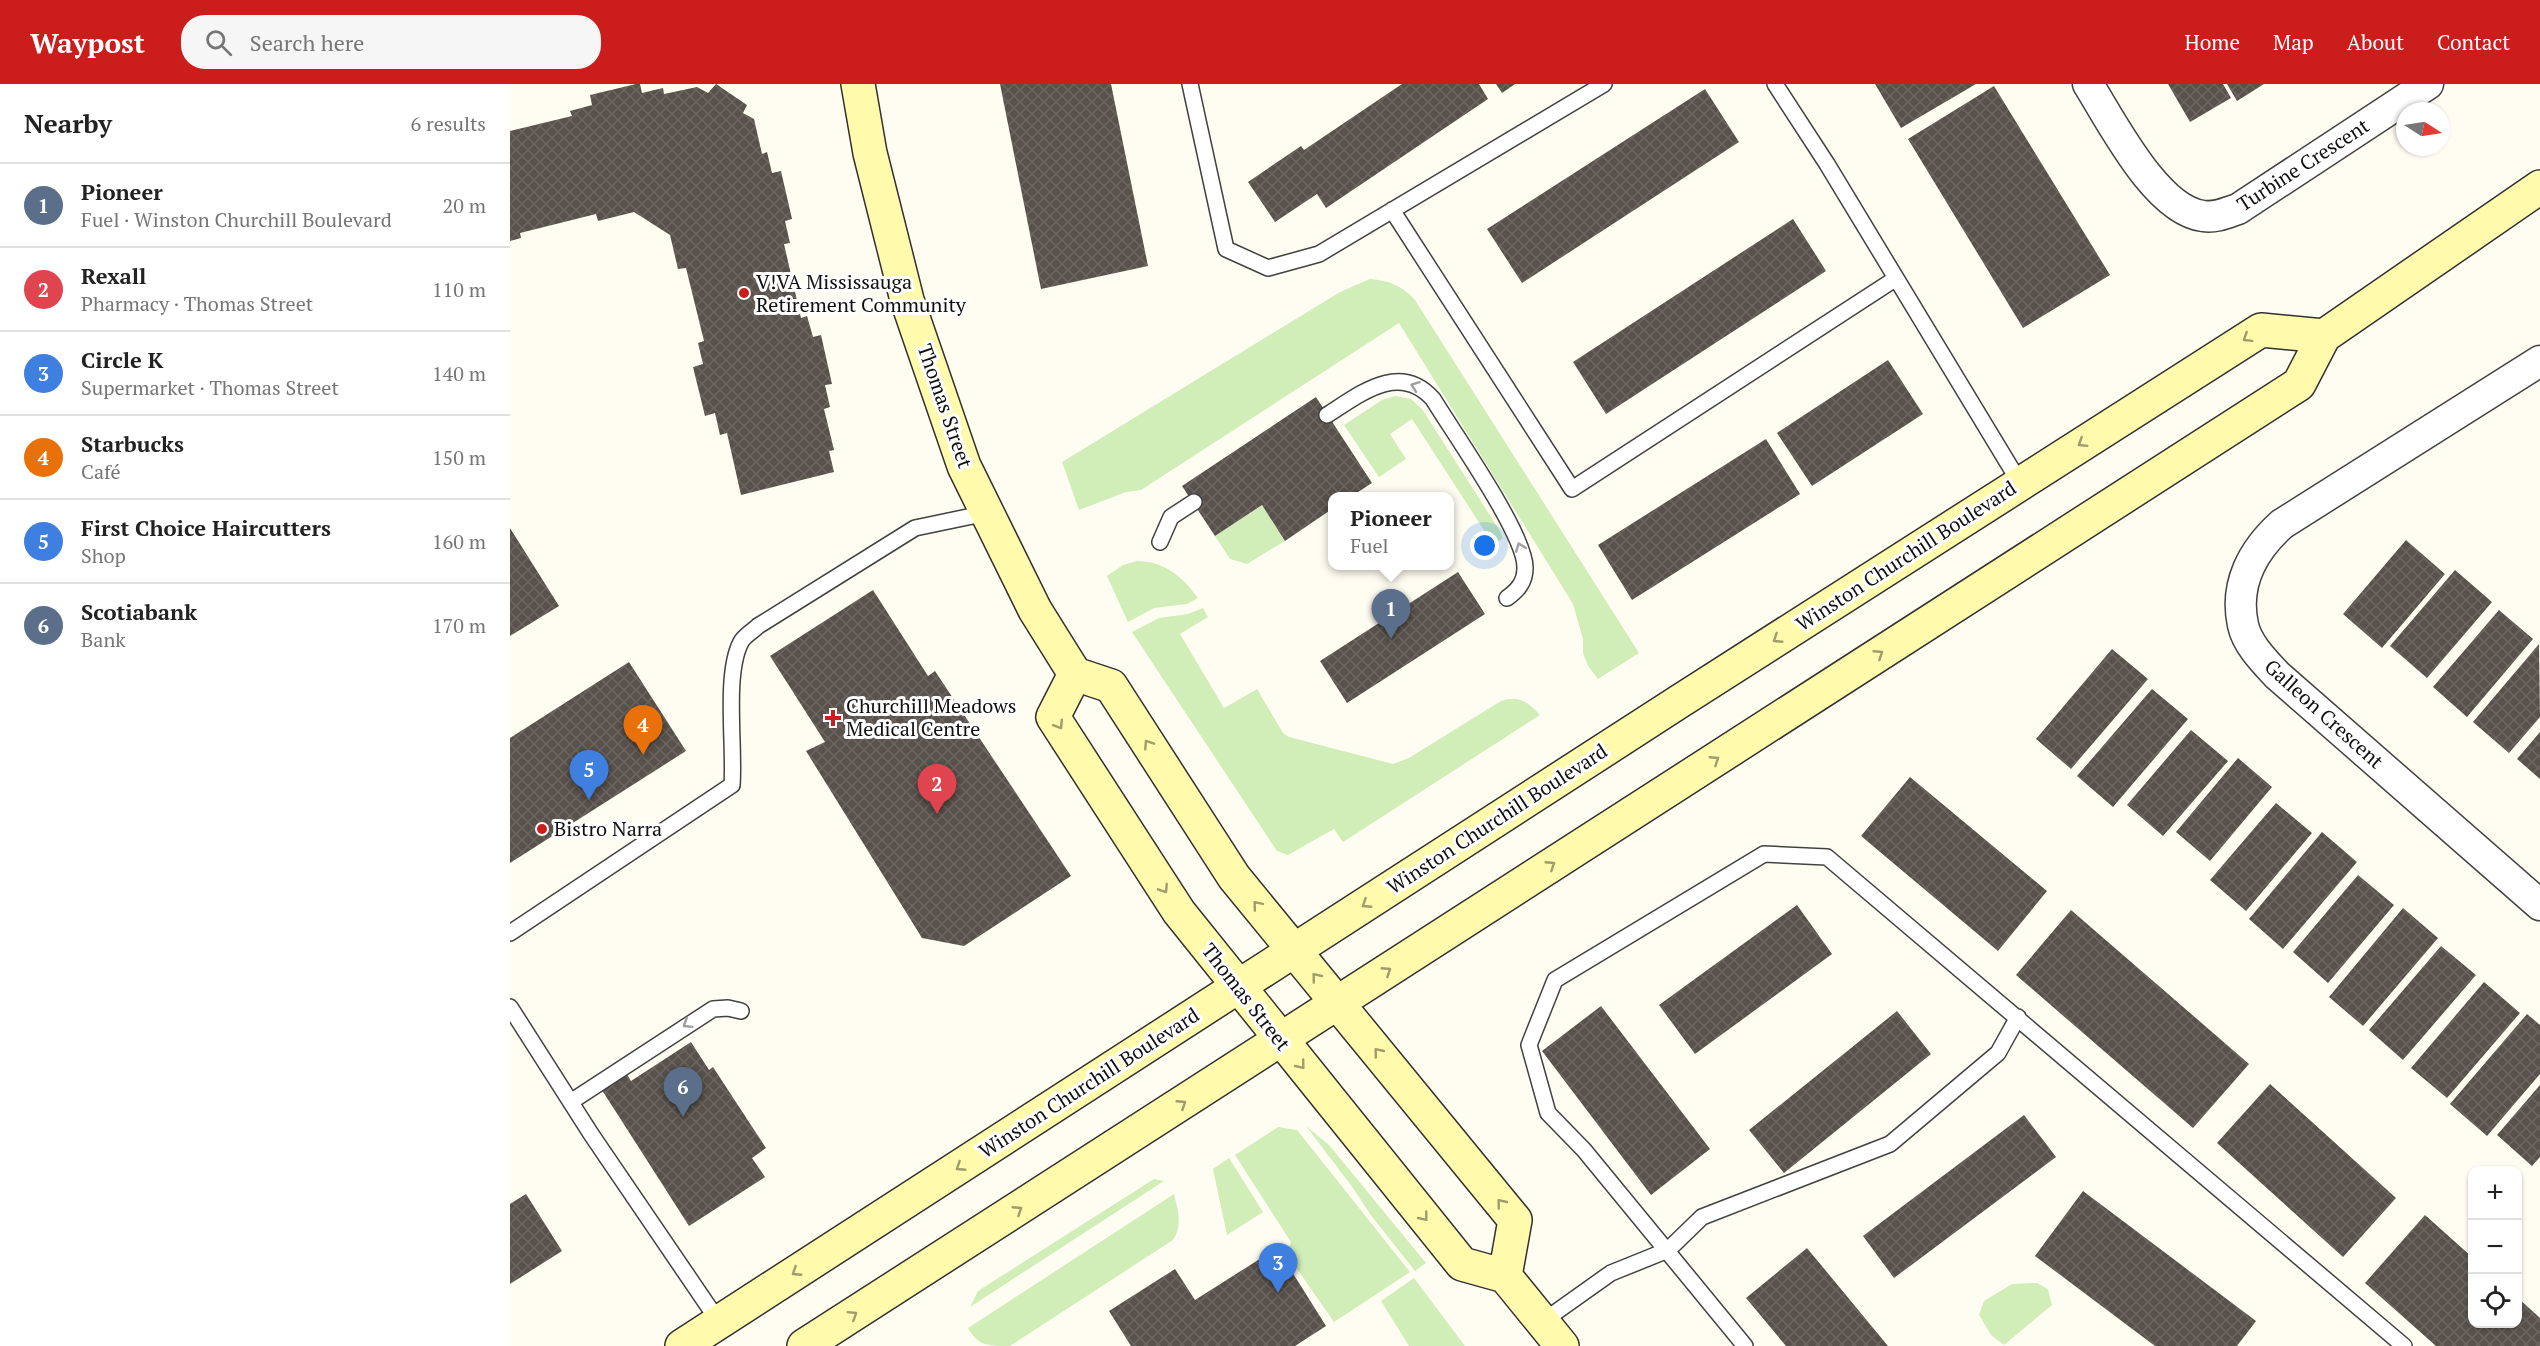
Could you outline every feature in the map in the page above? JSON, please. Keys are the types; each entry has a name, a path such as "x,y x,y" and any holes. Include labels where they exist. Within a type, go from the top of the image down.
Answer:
{"main road":[{"name":"Thomas Street","path":"858,84 870,153 908,300 964,466 1035,609 1076,674 1053,717 1179,912 1280,1040 1462,1264 1505,1276"},
{"path":"804,1346 2299,384 2324,336 2540,187"},
{"name":"Winston Churchill Boulevard","path":"682,1346 1294,950 2261,330 2324,336"},
{"path":"1076,674 1111,687 1234,877 1515,1220 1505,1276 1552,1334"}],"street":[{"name":"Turbine Crescent","path":"2088,84 2153,184 2185,210 2201,216 2215,217 2238,209 2428,84"},
{"name":"Galleon Crescent","path":"2540,361 2282,524 2258,550 2248,568 2241,597 2243,626 2254,650 2277,675 2540,905"}],"lane":[{"path":"1190,84 1226,249 1268,268 1319,254 1604,84"},
{"path":"1775,84 1827,164 2020,483"},
{"path":"1392,210 1572,489 1895,279"},
{"path":"1327,415 1373,386 1394,381 1412,383 1425,389 1511,525 1522,548 1525,569 1523,580 1515,592 1507,598"},
{"path":"1160,542 1170,517 1194,502"},
{"path":"510,933 732,784 734,763 731,700 736,657 742,640 758,626 915,528 987,513"},
{"path":"1745,1346 1584,1150 1548,1113 1529,1045 1555,981 1764,854 1827,857 2404,1346"},
{"path":"510,1007 591,1134 719,1322"},
{"path":"572,1101 713,1010 728,1008 741,1011"},
{"path":"1552,1334 1611,1273 1668,1250 1702,1217 1890,1144 1998,1053 2018,1017"}],"green space":[{"path":"1370,279 1395,285 1415,300 1639,653 1598,679 1588,666 1583,653 1583,639 1573,604 1399,323 1141,490 1126,492 1079,510 1062,462 1340,292"},
{"path":"1395,396 1411,399 1422,409 1500,531 1503,538 1495,544 1412,419 1390,434 1406,459 1379,477 1344,425 1382,400"},
{"path":"1262,505 1285,541 1247,564 1230,559 1215,536"},
{"path":"1137,561 1164,567 1186,583 1198,598 1187,604 1154,608 1128,622 1107,576 1123,565"},
{"path":"1203,608 1208,617 1180,634 1224,708 1257,689 1283,733 1289,737 1393,764 1409,758 1507,699 1523,701 1540,715 1343,842 1334,829 1288,855 1277,851 1132,632 1159,618 1188,614"},
{"path":"1306,1126 1329,1145 1426,1263 1415,1271"},
{"path":"1278,1127 1297,1130 1410,1272 1334,1322 1288,1256 1291,1242 1235,1155"},
{"path":"1229,1158 1263,1212 1227,1235 1213,1169"},
{"path":"1154,1179 1164,1181 970,1307 978,1291"},
{"path":"1174,1194 1179,1223 1173,1240 1010,1346 984,1344 972,1334 968,1328"},
{"path":"1414,1278 1465,1346 1409,1346 1381,1301"},
{"path":"2037,1283 2048,1289 2052,1305 2004,1345 1991,1335 1979,1315 1984,1301 2012,1284"}],"building":[{"name":"V!VA Mississauga Retirement Community","path":"640,84 642,93 663,88 664,94 697,87 708,93 716,84 747,105 743,113 754,119 762,154 767,152 772,173 781,171 792,219 785,221 790,243 784,244 801,318 807,316 813,337 821,335 832,384 825,385 830,407 824,409 834,450 829,451 834,472 741,495 727,433 720,435 715,413 705,416 693,367 703,364 698,343 704,341 686,268 678,269 670,235 634,212 598,221 596,214 520,233 521,238 510,241 510,131 572,116 570,111 592,105 590,95"},
{"path":"1000,84 1111,84 1148,266 1041,289"},
{"path":"1402,84 1479,84 1488,99 1326,208 1317,194 1275,222 1248,182 1301,146 1304,150"},
{"path":"1496,84 1515,84 1502,93"},
{"path":"1875,84 1976,84 1901,128"},
{"path":"2168,84 2223,84 2231,98 2190,122"},
{"path":"2227,84 2264,84 2237,101"},
{"path":"1994,86 2110,275 2023,328 1908,139"},
{"path":"1705,89 1739,142 1522,283 1487,229"},
{"path":"1793,219 1826,271 1606,414 1573,362"},
{"path":"1888,360 1923,414 1812,486 1777,433"},
{"path":"1316,397 1372,483 1358,492 1328,492 1328,512 1285,541 1262,505 1215,536 1182,486"},
{"path":"1766,439 1800,494 1632,600 1598,545"},
{"path":"510,528 559,606 510,636"},
{"path":"2406,540 2445,574 2382,648 2343,614"},
{"path":"2455,570 2492,602 2427,678 2390,646"},
{"path":"1458,572 1485,614 1347,703 1320,661"},
{"path":"873,590 928,676 935,671 1071,876 964,946 922,938 806,751 825,742 770,656"},
{"path":"2499,610 2533,639 2467,717 2433,687"},
{"path":"2539,644 2540,717 2509,753 2473,722"},
{"path":"2112,649 2148,679 2071,769 2036,739"},
{"path":"629,662 686,751 510,863 510,738"},
{"path":"2152,689 2188,719 2113,807 2077,776"},
{"path":"2191,730 2228,761 2163,836 2127,805"},
{"path":"2540,732 2540,779 2517,759"},
{"path":"2238,758 2272,787 2210,861 2176,832"},
{"path":"1910,777 2047,891 1998,951 1861,836"},
{"path":"2276,803 2312,833 2246,911 2210,880"},
{"path":"2322,832 2357,862 2283,949 2249,919"},
{"path":"2358,875 2394,905 2328,983 2293,952"},
{"path":"1797,905 1832,954 1695,1054 1659,1005"},
{"path":"2403,908 2438,938 2363,1026 2329,997"},
{"path":"2071,910 2249,1064 2193,1128 2016,975"},
{"path":"2441,946 2476,975 2403,1060 2369,1030"},
{"path":"2484,982 2520,1013 2447,1098 2411,1068"},
{"path":"1601,1006 1710,1149 1651,1195 1542,1051"},
{"path":"1897,1011 1931,1054 1784,1173 1749,1130"},
{"path":"2527,1014 2540,1025 2540,1074 2487,1136 2450,1104"},
{"path":"691,1042 709,1070 713,1067 766,1148 752,1158 765,1177 689,1226 600,1087 625,1071 631,1081"},
{"path":"2270,1084 2396,1198 2343,1257 2217,1143"},
{"path":"2540,1085 2540,1157 2532,1166 2497,1135"},
{"path":"2024,1115 2056,1157 1894,1278 1863,1236"},
{"path":"2083,1191 2256,1321 2237,1346 2155,1346 2035,1256"},
{"path":"526,1194 562,1251 510,1284 510,1204"},
{"path":"2425,1215 2468,1253 2468,1328 2522,1328 2522,1302 2540,1318 2540,1346 2436,1346 2365,1283"},
{"path":"1277,1248 1326,1326 1295,1346 1131,1346 1109,1311 1175,1269 1195,1300"},
{"path":"1807,1248 1888,1346 1786,1346 1746,1298"}],"place":[{"name":"V!VA Mississauga Retirement Community","path":"744,293"},
{"name":"Pioneer","path":"1391,639"},
{"name":"Churchill Meadows Medical Centre","path":"833,718"},
{"name":"Starbucks","path":"643,755"},
{"name":"First Choice Haircutters","path":"589,800"},
{"name":"Rexall","path":"937,814"},
{"name":"Bistro Narra","path":"542,829"},
{"name":"Scotiabank","path":"683,1117"},
{"name":"Circle K","path":"1278,1293"}]}
